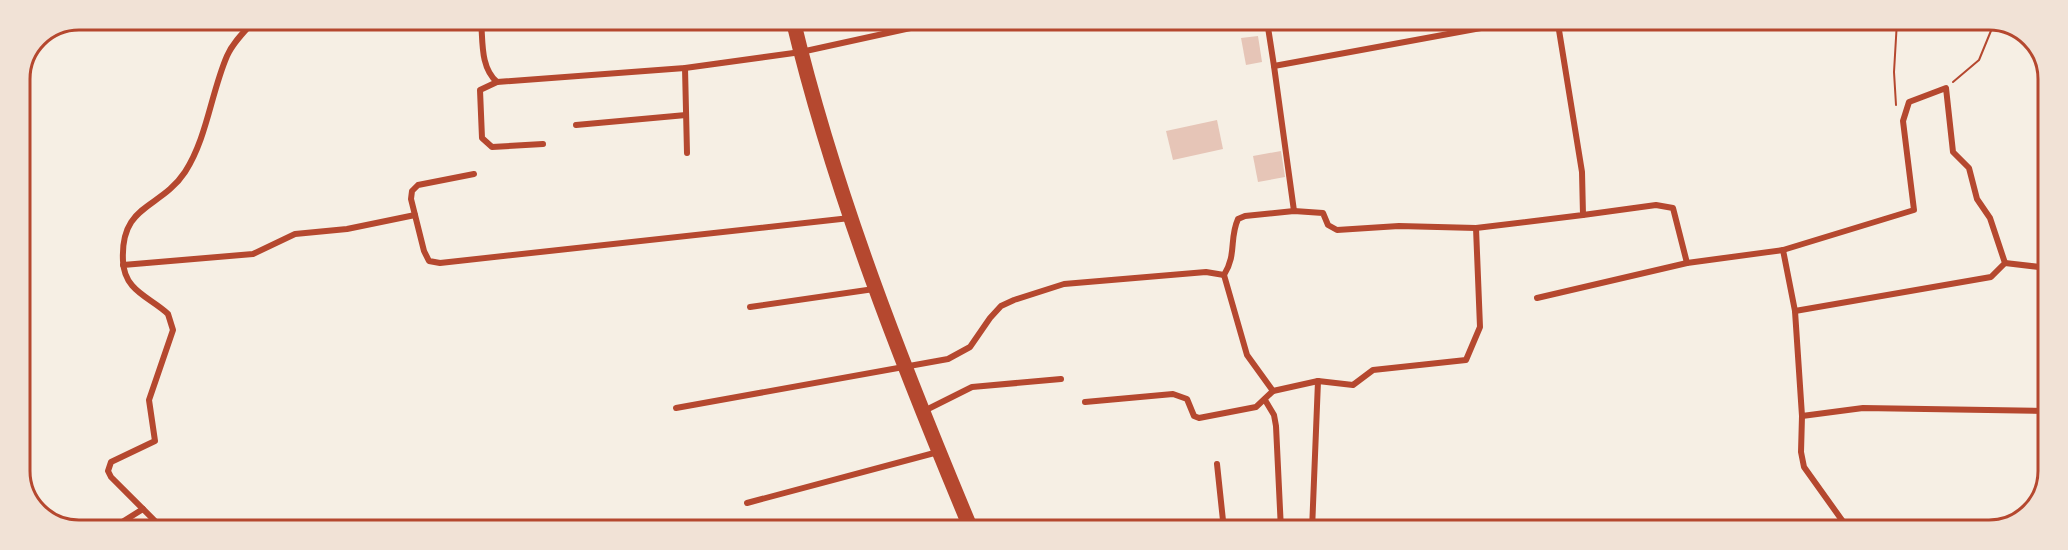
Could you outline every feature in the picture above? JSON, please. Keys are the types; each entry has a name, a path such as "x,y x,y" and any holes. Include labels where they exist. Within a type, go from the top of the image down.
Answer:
{"highway":[{"path":"796,30 850,218 967,520"}],"street":[{"path":"154,520 111,477 108,466 118,458 155,441 149,400 173,330 168,314 140,296 130,285 123,265 125,240 132,219 177,183 187,169 212,107 227,56 247,30"},
{"path":"482,30 485,64 490,76 497,82"},
{"path":"543,144 492,147 482,138 480,90 497,82 685,68 801,52 901,30"},
{"path":"1268,30 1294,211"},
{"path":"1274,66 1470,30"},
{"path":"1559,30 1582,172 1583,215"},
{"path":"685,68 687,153"},
{"path":"1536,298 1687,263 1783,250 1914,210 1903,121 1908,102 1946,88 1953,152 1969,168 1977,199 1990,218 2005,263"},
{"path":"576,124 686,115"},
{"path":"474,174 418,185 412,191 411,199 424,251 429,261 440,263 850,218"},
{"path":"1273,391 1247,355 1224,274 1233,259 1234,227 1238,219 1245,216 1294,211 1323,213 1328,225 1337,230 1399,226 1476,228 1656,206 1673,208 1687,263"},
{"path":"123,265 253,254 295,234 347,230 415,215"},
{"path":"1085,402 1173,394 1187,399 1194,416 1199,418 1250,409 1265,400 1273,391 1318,381 1353,385 1373,370 1466,360 1480,327 1476,228"},
{"path":"1783,250 1795,311 1802,416 1801,452 1804,468 1842,520"},
{"path":"2005,263 2038,267"},
{"path":"1795,311 1991,277 2005,263"},
{"path":"676,408 908,368 960,355 970,347 1001,306 1064,284 1206,272 1224,274"},
{"path":"750,307 877,289"},
{"path":"923,411 972,387 1061,379"},
{"path":"1312,520 1318,381"},
{"path":"1265,400 1274,415 1276,426 1281,520"},
{"path":"1802,416 1863,408 2038,411"},
{"path":"747,503 939,452"},
{"path":"1217,464 1223,520"},
{"path":"125,520 143,508"}],"path":[{"path":"1896,30 1893,72 1896,103 1903,121"},
{"path":"1946,88 1978,60 1991,30"}],"building":[{"path":"1258,36 1262,62 1246,65 1241,38"},
{"path":"1217,120 1223,149 1173,160 1166,131"},
{"path":"1281,151 1285,177 1258,182 1253,156"}]}
